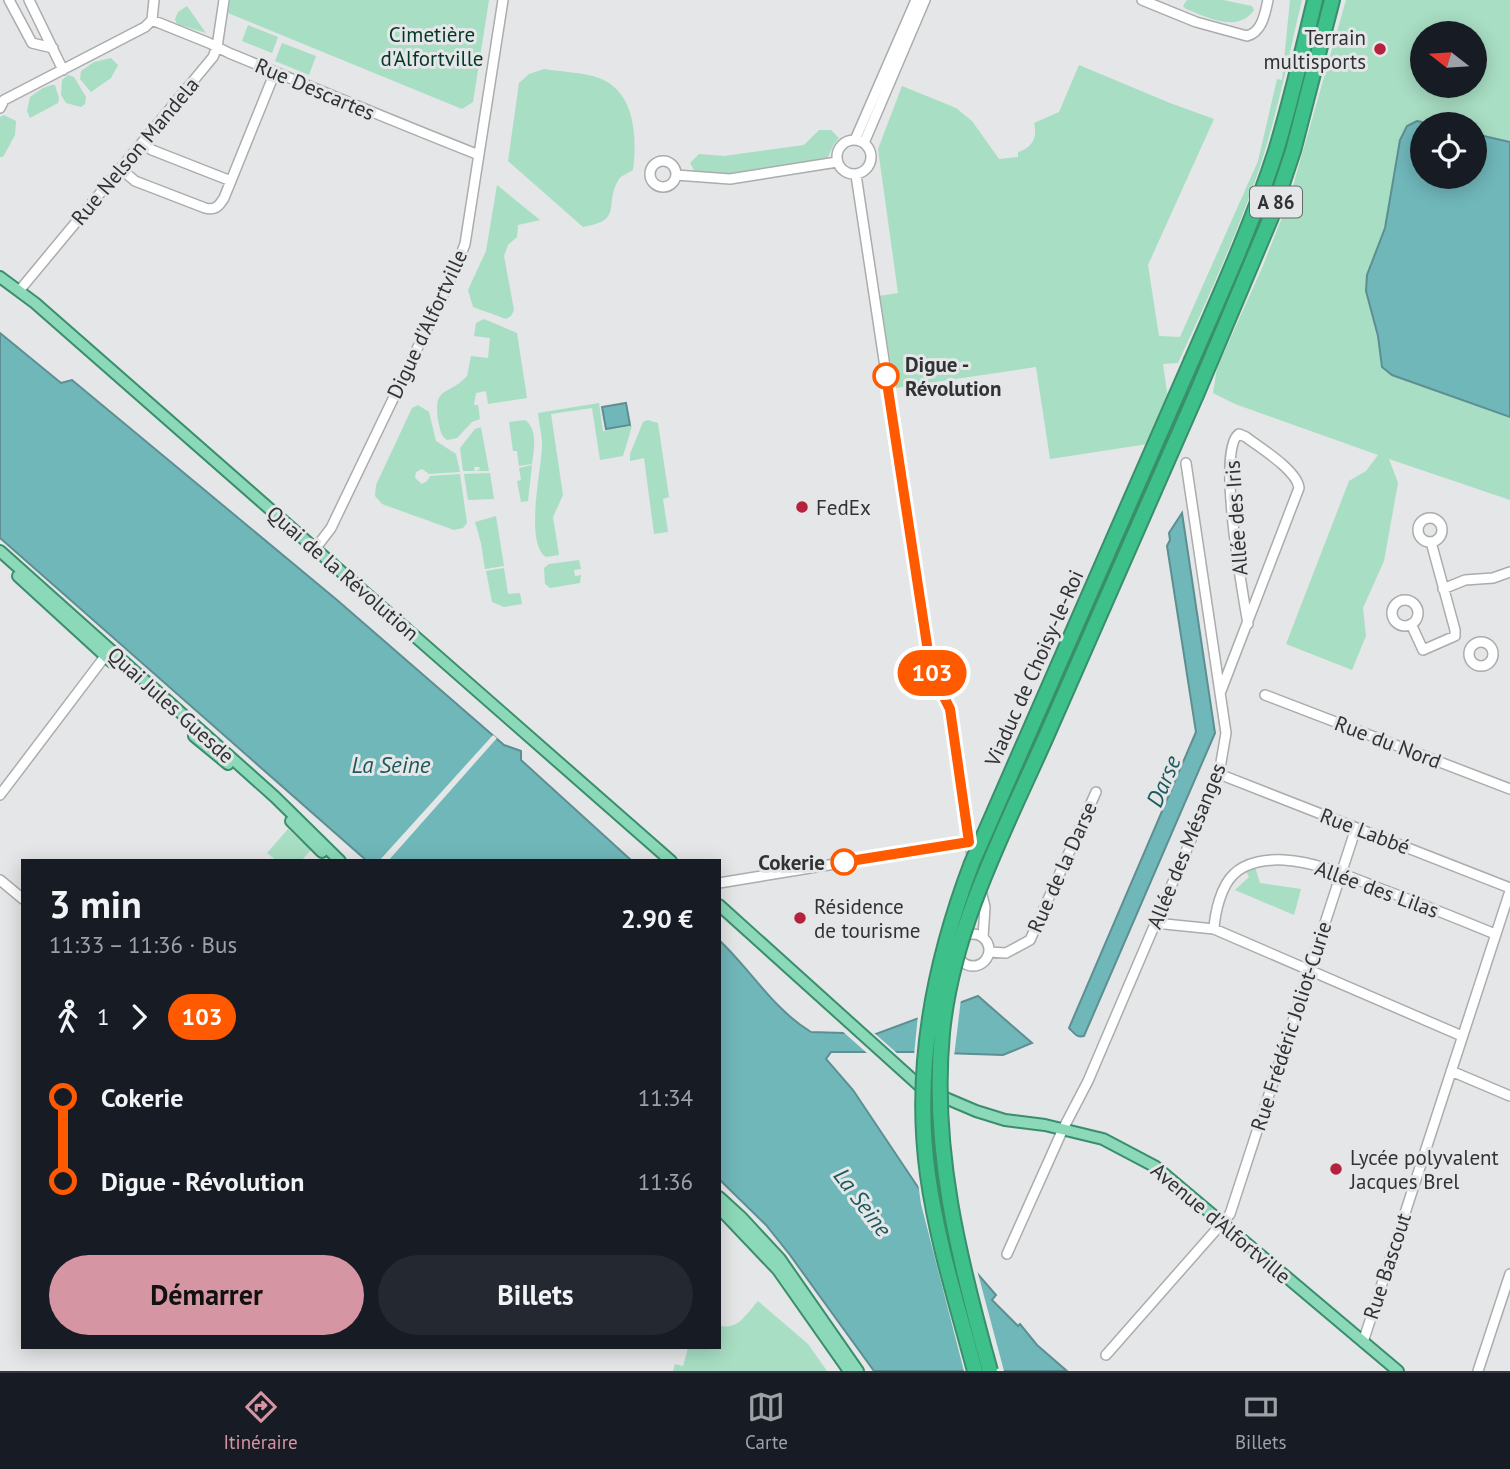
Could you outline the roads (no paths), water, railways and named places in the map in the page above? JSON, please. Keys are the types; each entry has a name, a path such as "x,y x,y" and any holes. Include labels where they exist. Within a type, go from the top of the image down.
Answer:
{"highway":[{"name":"Viaduc de Choisy-le-Roi","path":"975,1371 935,1216 928,1173 924,1075 927,1029 937,973 954,910 972,863 1241,248 1292,96 1315,0"},
{"name":"Viaduc de Choisy-le-Roi","path":"990,1371 951,1220 940,1123 939,1076 946,1006 955,965 985,876 1272,217 1297,138 1332,0"}],"main road":[{"name":"Quai de la Révolution","path":"0,270 16,288"},
{"name":"Quai de la Révolution","path":"0,277 16,288 669,859"},
{"name":"Quai Jules Guesde","path":"0,551 216,756 267,799 330,859"},
{"name":"Quai Jules Guesde","path":"0,561 275,797 338,859"},
{"name":"Avenue d'Alfortville","path":"721,907 922,1088 1005,1120 1063,1129 1103,1139 1156,1167 1398,1371"},
{"path":"721,1200 780,1259 858,1371"},
{"path":"721,1210 778,1270 849,1371"}],"street":[{"path":"9,0 32,43 53,48"},
{"path":"29,0 63,70"},
{"path":"0,108 5,100 145,27 152,20 154,0"},
{"name":"Rue Nelson Mandela","path":"16,288 121,169 213,57 224,0"},
{"name":"Digue d'Alfortville","path":"315,549 331,528 465,244 503,0"},
{"path":"860,142 916,0"},
{"path":"860,142 925,0"},
{"path":"1142,0 1196,22 1242,36 1256,32 1268,0"},
{"name":"Rue Descartes","path":"152,20 479,155"},
{"path":"121,169 135,181 207,209 215,208 221,203 231,181 275,72"},
{"path":"860,142 870,152 870,164 856,175 846,173 837,162 836,154 842,144 860,142"},
{"path":"142,143 152,150 231,181"},
{"path":"676,175 730,179 837,162"},
{"path":"856,175 931,671 950,709 969,842 985,907 983,937"},
{"name":"Allée des Iris","path":"1220,693 1248,624 1299,488 1292,473 1246,437 1238,434 1231,447 1231,502 1236,557 1248,624"},
{"name":"Allée des Mésanges","path":"1007,1254 1063,1129 1088,1081 1219,774 1226,733 1186,463"},
{"path":"1431,542 1455,636"},
{"path":"1443,589 1465,580 1493,578 1510,572"},
{"path":"1411,624 1423,650 1455,636"},
{"path":"1455,636 1472,646"},
{"path":"0,795 107,653"},
{"name":"Rue du Nord","path":"1265,695 1510,789"},
{"name":"Rue Labbé","path":"1219,774 1510,890"},
{"name":"Rue de la Darse","path":"989,952 1006,953 1030,940 1096,792"},
{"name":"Rue Frédéric Joliot-Curie","path":"1107,1355 1230,1214 1356,828"},
{"path":"721,883 969,842"},
{"name":"Allée des Lilas","path":"1214,929 1224,890 1233,875 1261,861 1283,860 1313,864 1341,873 1495,934"},
{"path":"0,880 21,897"},
{"name":"Rue Bascout","path":"1363,1342 1510,890"},
{"path":"1155,923 1214,929 1462,1036"},
{"path":"972,934 983,937 987,941 989,952 984,962 975,966 963,962 958,955 958,945 963,938 972,934"},
{"path":"1451,1071 1510,1096"},
{"path":"1478,1371 1510,1274"}],"water":[{"path":"1410,124 1410,189 1487,189 1487,137 1510,142 1510,417 1392,375 1382,367 1378,336 1366,291 1367,275 1385,228 1400,140"},
{"name":"La Seine","path":"0,333 61,383 72,380 337,600 504,745 521,751 521,760 630,859 365,859 0,538"},
{"path":"626,403 630,425 606,429 602,407"},
{"path":"1182,513 1215,733 1084,1036 1079,1036 1069,1028 1196,732 1167,546 1169,533"},
{"name":"La Seine","path":"721,942 785,1012 811,1032 876,1034 978,996 1032,1043 1003,1055 831,1052 826,1059 853,1090 970,1265 996,1295 992,1300 1067,1371 874,1371 766,1225 721,1181"}],"place":[{"name":"Terrain multisports","path":"1380,49"},
{"name":"Digue - Révolution","path":"886,376"},
{"name":"FedEx","path":"802,507"},
{"name":"Cokerie","path":"844,862"},
{"name":"Résidence de tourisme","path":"800,918"},
{"name":"Lycée polyvalent Jacques Brel","path":"1336,1169"}],"park label":[{"name":"Cimetière d'Alfortville","path":"432,46"}],"water label":[{"name":"Darse","path":"1163,781"}]}
